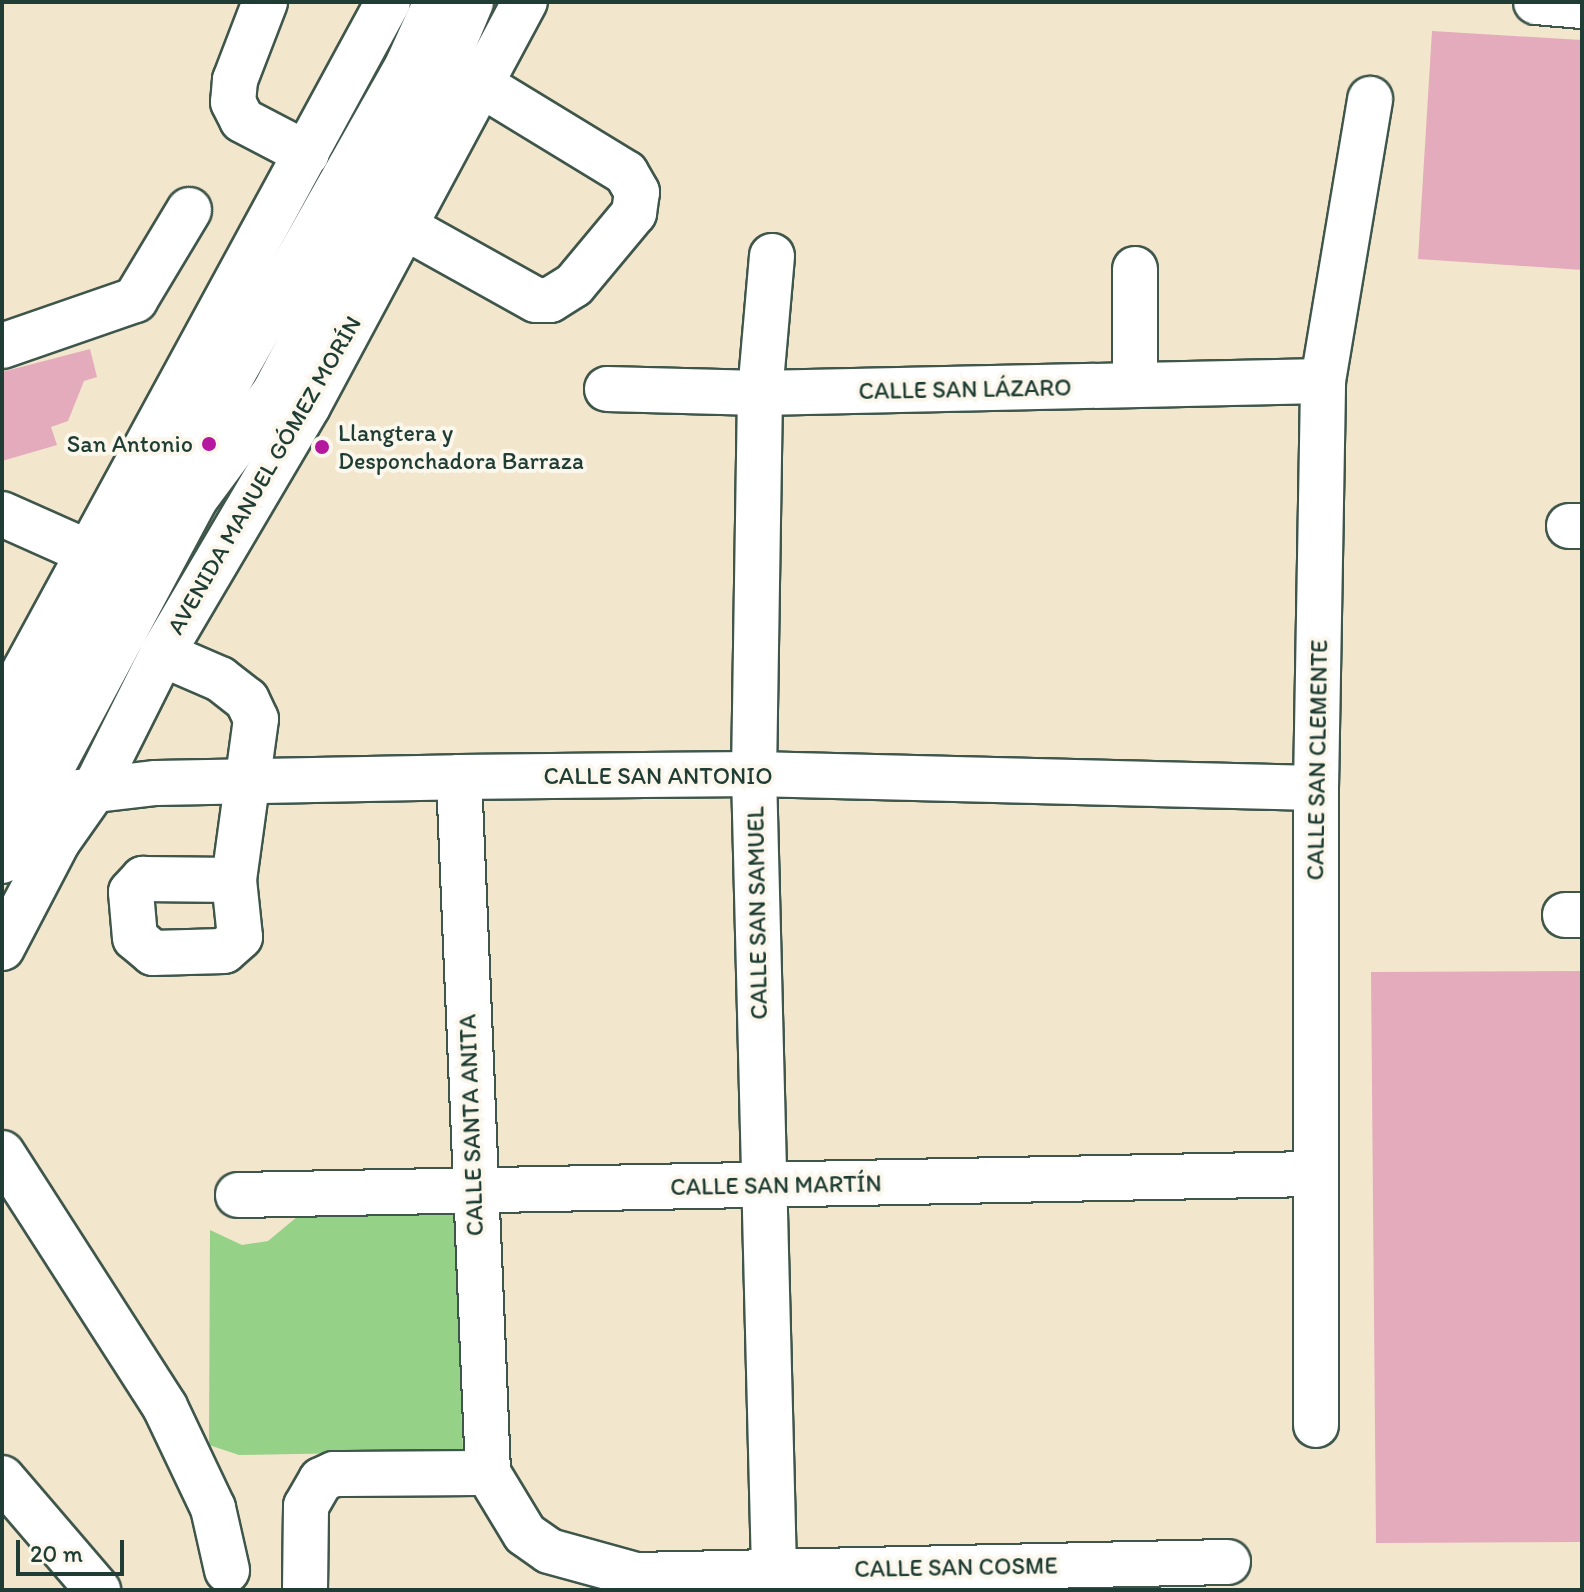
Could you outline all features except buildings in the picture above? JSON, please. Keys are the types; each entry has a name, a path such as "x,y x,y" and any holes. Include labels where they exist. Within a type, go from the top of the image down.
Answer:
{"street":[{"path":"265,2 235,80 233,102 242,120 307,154"},
{"path":"2,712 92,554 388,2"},
{"path":"2,770 162,477 248,347 408,64 436,2"},
{"path":"2,861 19,800 196,498 274,393 437,83 471,2"},
{"name":"AVENIDA MANUEL GÓMEZ MORÍN","path":"2,948 58,841 94,790 162,654 308,406 525,2"},
{"path":"1536,2 1582,6"},
{"path":"403,226 536,300 550,300 574,285 634,213 637,192 626,173 480,84"},
{"name":"CALLE SAN CLEMENTE","path":"1316,1425 1316,788 1323,381 1370,99"},
{"path":"2,346 135,300 189,210"},
{"name":"CALLE SAN SAMUEL","path":"772,256 760,393 754,774 774,1570"},
{"path":"1135,269 1135,385"},
{"name":"CALLE SAN LÁZARO","path":"607,389 760,393 1323,381"},
{"path":"2,514 92,554"},
{"path":"162,654 220,679 247,700 256,719 244,783 234,880"},
{"name":"CALLE SAN ANTONIO","path":"19,800 94,790 244,783 754,774 1316,788"},
{"name":"CALLE SANTA ANITA","path":"459,777 473,1191 488,1473"},
{"path":"2,1153 165,1407 213,1508 227,1570"},
{"name":"CALLE SAN MARTÍN","path":"238,1195 1314,1174"},
{"path":"305,1590 306,1506 312,1491 334,1474 488,1473"},
{"name":"CALLE SAN COSME","path":"488,1473 504,1506 525,1534 549,1551 636,1582 774,1570 1228,1562"},
{"path":"2,1478 98,1590"}],"green space":[{"path":"454,1211 463,1451 239,1455 209,1445 210,1230 242,1245 268,1241 297,1217"}],"place":[{"name":"San Antonio","path":"209,444"},
{"name":"Llangtera y Desponchadora Barraza","path":"322,447"}]}
